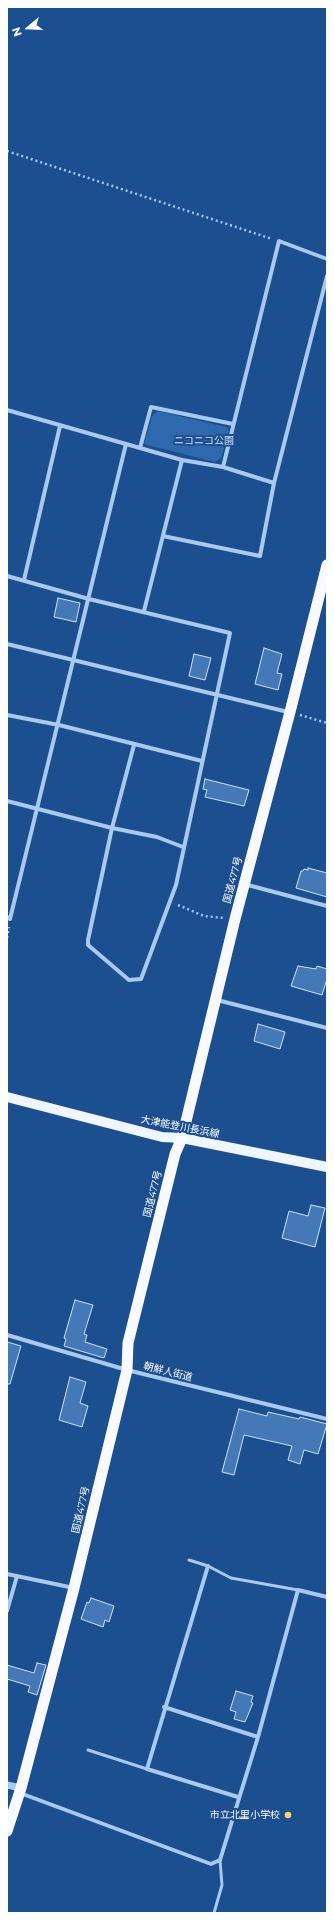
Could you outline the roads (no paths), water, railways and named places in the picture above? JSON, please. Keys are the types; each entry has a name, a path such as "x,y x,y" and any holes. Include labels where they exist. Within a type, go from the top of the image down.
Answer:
{"highway":[{"name":"国道477号","path":"7,1831 20,1791 74,1588 126,1370 128,1343 175,1154 182,1138 235,919 327,565"}],"main road":[{"name":"大津能登川長浜線","path":"7,1097 162,1137 182,1138 327,1167"}],"street":[{"path":"223,467 279,241 327,259"},
{"path":"163,536 260,556 274,483 327,276"},
{"path":"140,448 151,407 233,424"},
{"path":"7,410 182,460 223,467 274,483"},
{"path":"24,580 60,426"},
{"path":"7,917 10,919 38,809 126,444"},
{"path":"144,611 182,460"},
{"path":"7,576 89,599 144,611 230,633 176,885 141,979 129,980 88,945 112,828 134,745"},
{"path":"7,644 290,712"},
{"path":"7,715 59,725 202,761"},
{"path":"7,801 112,828 157,837 183,847"},
{"path":"244,884 327,906"},
{"path":"216,999 327,1028"},
{"name":"朝鮮人街道","path":"7,1335 126,1370 327,1419"},
{"path":"208,1566 164,1707 147,1769 238,1797"},
{"path":"7,1574 74,1588"},
{"path":"7,1611 17,1576"},
{"path":"7,1785 211,1864 220,1860 238,1797 258,1737 298,1590 327,1597"},
{"path":"164,1707 258,1737"}],"lane":[{"path":"189,1560 208,1566 231,1578 298,1590"},
{"path":"88,1750 147,1769"},
{"path":"214,1913 222,1886 220,1860"}],"place":[{"name":"市立北里小学校","path":"288,1815"}],"park label":[{"name":"ニコニコ公園","path":"204,441"}]}
